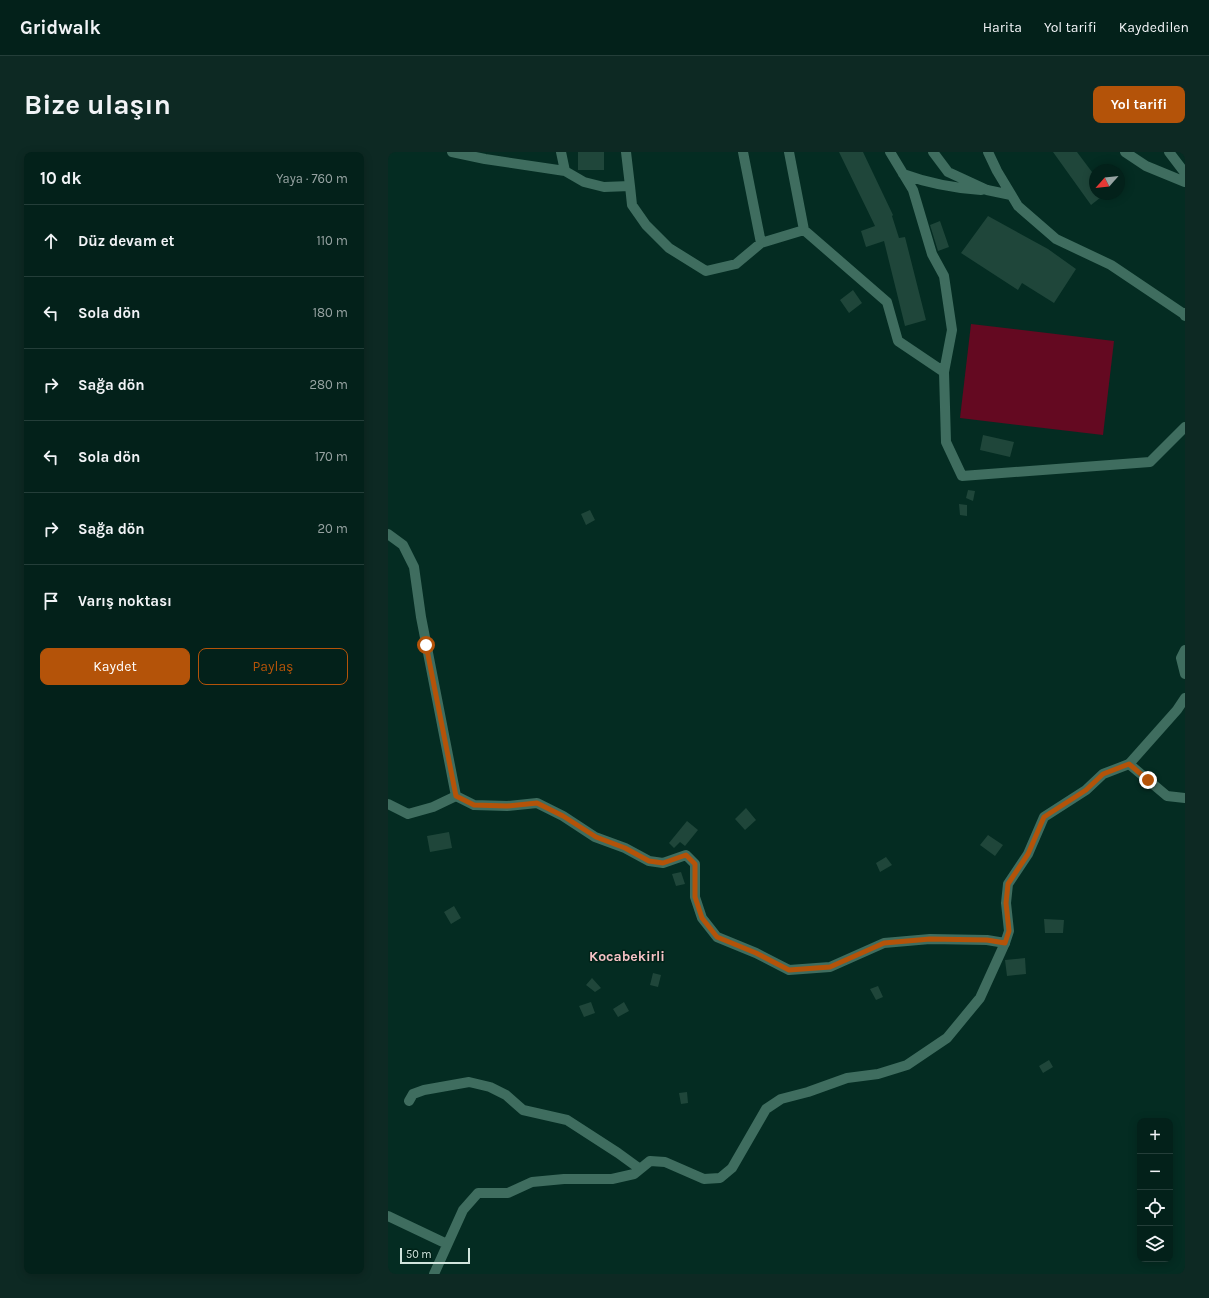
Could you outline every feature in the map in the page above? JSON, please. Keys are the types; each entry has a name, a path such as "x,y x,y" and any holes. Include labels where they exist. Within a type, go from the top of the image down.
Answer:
{"street":[{"path":"452,152 485,159 564,171 584,182 604,187 630,186"},
{"path":"561,152 564,171"},
{"path":"626,152 632,205 646,225 668,248 706,271 736,264 761,243 804,230"},
{"path":"743,152 761,243"},
{"path":"789,152 804,230 887,302 898,341 944,372"},
{"path":"890,152 913,190 932,254 944,276 952,330 944,372 946,442 962,476 1150,462 1185,427"},
{"path":"933,152 948,172 987,190"},
{"path":"988,152 997,171 1018,206 1056,238 1111,265 1185,314"},
{"path":"1125,152 1146,166 1185,182"},
{"path":"1169,152 1185,173"},
{"path":"903,174 920,181 948,187 987,190 1011,195"},
{"path":"388,534 403,545 414,567 421,617 456,796"},
{"path":"1185,650 1181,658 1185,674"},
{"path":"434,1274 463,1210 478,1193 508,1193 532,1182 564,1179 612,1179 634,1174 650,1161 665,1162 704,1179 720,1178 732,1168 766,1109 781,1099 808,1092 847,1078 878,1074 907,1066 947,1038 980,998 1005,943 1009,931 1006,903 1008,884 1028,854 1044,817 1086,790 1103,774 1129,764 1177,710 1185,698"},
{"path":"1129,764 1167,796 1185,798"},
{"path":"388,804 408,814 433,807 456,796"},
{"path":"456,796 474,805 507,806 537,803 563,816 596,837 625,848 649,861 663,863 686,855 695,864 695,897 702,918 717,937 756,953 789,970 830,967 884,943 930,939 987,940 1005,943"},
{"path":"409,1101 412,1094 424,1090 469,1082 490,1087 506,1095 523,1110 567,1120 640,1169"},
{"path":"388,1216 447,1244"}],"shaded area":[{"path":"971,324 1114,341 1103,435 960,418"}],"building":[{"path":"578,152 604,152 604,170 578,170"},
{"path":"839,152 863,152 893,215 892,216 899,238 905,237 926,320 905,326 884,241 866,247 861,231 875,226"},
{"path":"1053,152 1077,152 1089,168 1089,200 1097,200 1091,205"},
{"path":"988,216 1048,249 1076,269 1054,303 1022,283 1018,290 961,253"},
{"path":"940,221 949,247 938,251 930,225"},
{"path":"853,290 862,303 849,313 840,300"},
{"path":"983,435 1014,442 1010,457 980,450"},
{"path":"968,490 975,491 973,501 966,498"},
{"path":"959,504 967,505 967,516 960,515"},
{"path":"590,510 595,520 586,525 581,514"},
{"path":"746,808 756,820 745,830 735,819"},
{"path":"687,821 698,830 685,846 680,842 674,848 669,843"},
{"path":"449,832 452,848 430,852 427,836"},
{"path":"988,835 1003,845 995,856 980,845"},
{"path":"886,857 892,865 880,872 876,863"},
{"path":"681,872 685,884 676,886 672,874"},
{"path":"454,906 461,918 451,924 444,912"},
{"path":"1044,919 1064,920 1063,933 1045,933"},
{"path":"1025,958 1026,974 1007,976 1005,960"},
{"path":"653,973 661,975 658,987 650,985"},
{"path":"592,978 601,988 595,992 586,985"},
{"path":"878,986 883,997 876,1000 870,989"},
{"path":"591,1002 595,1013 584,1017 579,1006"},
{"path":"624,1002 629,1011 618,1017 613,1009"},
{"path":"1049,1060 1053,1067 1043,1073 1039,1066"},
{"path":"687,1092 688,1103 681,1104 679,1093"}],"district":[{"name":"Kocabekirli","path":"627,956"}],"route":[{"path":"426,645 456,796 474,805 507,806 537,803 563,816 596,837 625,848 649,861 663,863 686,855 695,864 695,897 702,918 717,937 756,953 789,970 830,967 884,943 930,939 987,940 1005,943 1009,931 1006,903 1008,884 1028,854 1044,817 1086,790 1103,774 1129,764 1148,780"}]}
